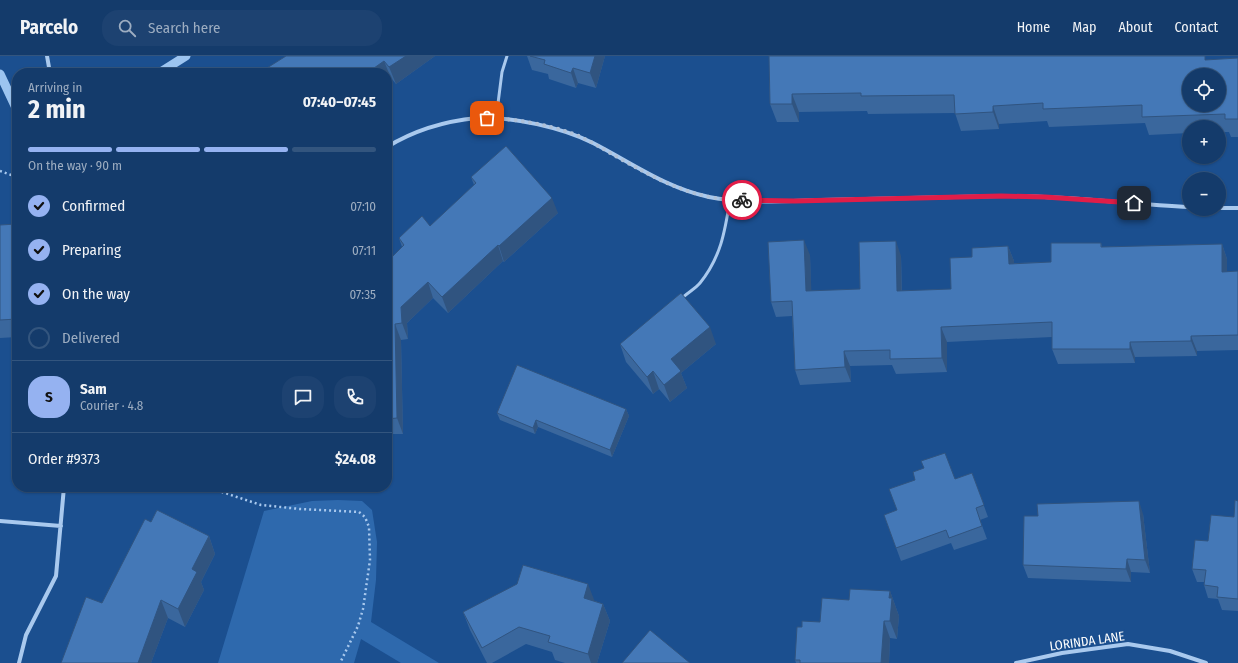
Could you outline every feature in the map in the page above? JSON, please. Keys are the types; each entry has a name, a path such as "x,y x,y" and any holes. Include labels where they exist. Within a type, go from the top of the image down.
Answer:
{"street":[{"path":"47,56 49,68"},
{"path":"392,144 414,134 454,122 478,118 496,119 526,122 575,135 670,186 712,198 730,200 795,201 1001,196 1045,197 1182,206"},
{"path":"1226,208 1238,208"},
{"path":"19,663 26,635 56,576 64,492"},
{"path":"0,521 61,526"},
{"name":"LORINDA LANE","path":"1016,663 1053,654 1128,644 1170,651 1206,663"}],"lane":[{"path":"496,119 502,72 507,56"},
{"path":"680,301 700,283 720,250 724,238 730,200"}],"path":[{"path":"0,171 12,175"},
{"path":"222,492 261,505 300,509 359,512 365,517 369,527 370,560 363,609 358,626 340,663"}],"shaded area":[{"path":"312,501 362,501 372,510 377,542 376,580 371,622 439,663 401,663 361,639 354,663 218,663 264,511"}],"building":[{"path":"286,56 406,56 389,67 384,61 374,68 267,68"},
{"path":"530,56 595,56 590,73 573,68 571,73 544,64 545,60"},
{"path":"769,56 1205,56 1205,60 1238,58 1238,119 1225,119 1225,114 1142,117 1142,105 1043,109 1043,103 993,106 993,112 955,114 954,95 861,96 861,93 792,94 792,104 770,104"},
{"path":"506,146 552,198 442,297 428,282 401,307 402,323 395,324 397,418 392,418 392,257 404,245 399,238 422,216 430,226 476,183 471,177"},
{"path":"12,224 12,319 0,320 0,225"},
{"path":"804,240 806,291 860,289 859,242 896,241 897,291 951,289 950,258 972,257 972,248 1008,246 1009,264 1051,262 1051,243 1101,243 1101,247 1222,244 1222,272 1238,271 1238,335 1191,336 1191,341 1130,342 1130,349 1052,349 1052,322 941,327 942,358 890,359 890,350 844,351 845,367 795,370 792,301 771,302 768,242"},
{"path":"681,293 710,327 671,359 681,371 664,385 653,371 647,377 620,344"},
{"path":"517,365 626,409 610,450 536,420 533,428 497,413"},
{"path":"945,453 955,479 972,473 984,505 976,508 982,526 949,538 946,530 896,548 884,515 897,510 889,489 915,480 913,472 924,468 921,461"},
{"path":"1235,500 1238,501 1238,599 1217,597 1218,587 1204,585 1206,570 1192,569 1195,540 1208,541 1211,515 1234,517"},
{"path":"1139,501 1145,560 1127,559 1126,569 1023,565 1024,516 1038,516 1037,504"},
{"path":"157,510 209,536 192,569 197,572 178,609 161,600 138,663 61,663 86,597 102,603 145,519 151,522"},
{"path":"523,565 588,584 584,598 603,604 588,654 548,642 550,636 519,627 482,648 463,612 517,584"},
{"path":"850,589 890,591 889,598 892,598 890,621 884,621 881,663 800,663 800,660 795,660 797,627 802,627 802,621 820,622 822,598 849,600"},
{"path":"650,630 690,663 622,663"}],"waterway":[{"path":"167,68 186,56"},
{"path":"0,74 12,99"}],"way so far":[{"path":"487,118 526,122 560,130 594,144 670,186 712,198 742,200"}],"route":[{"path":"742,200 795,201 1001,196 1045,197 1134,203"}]}
